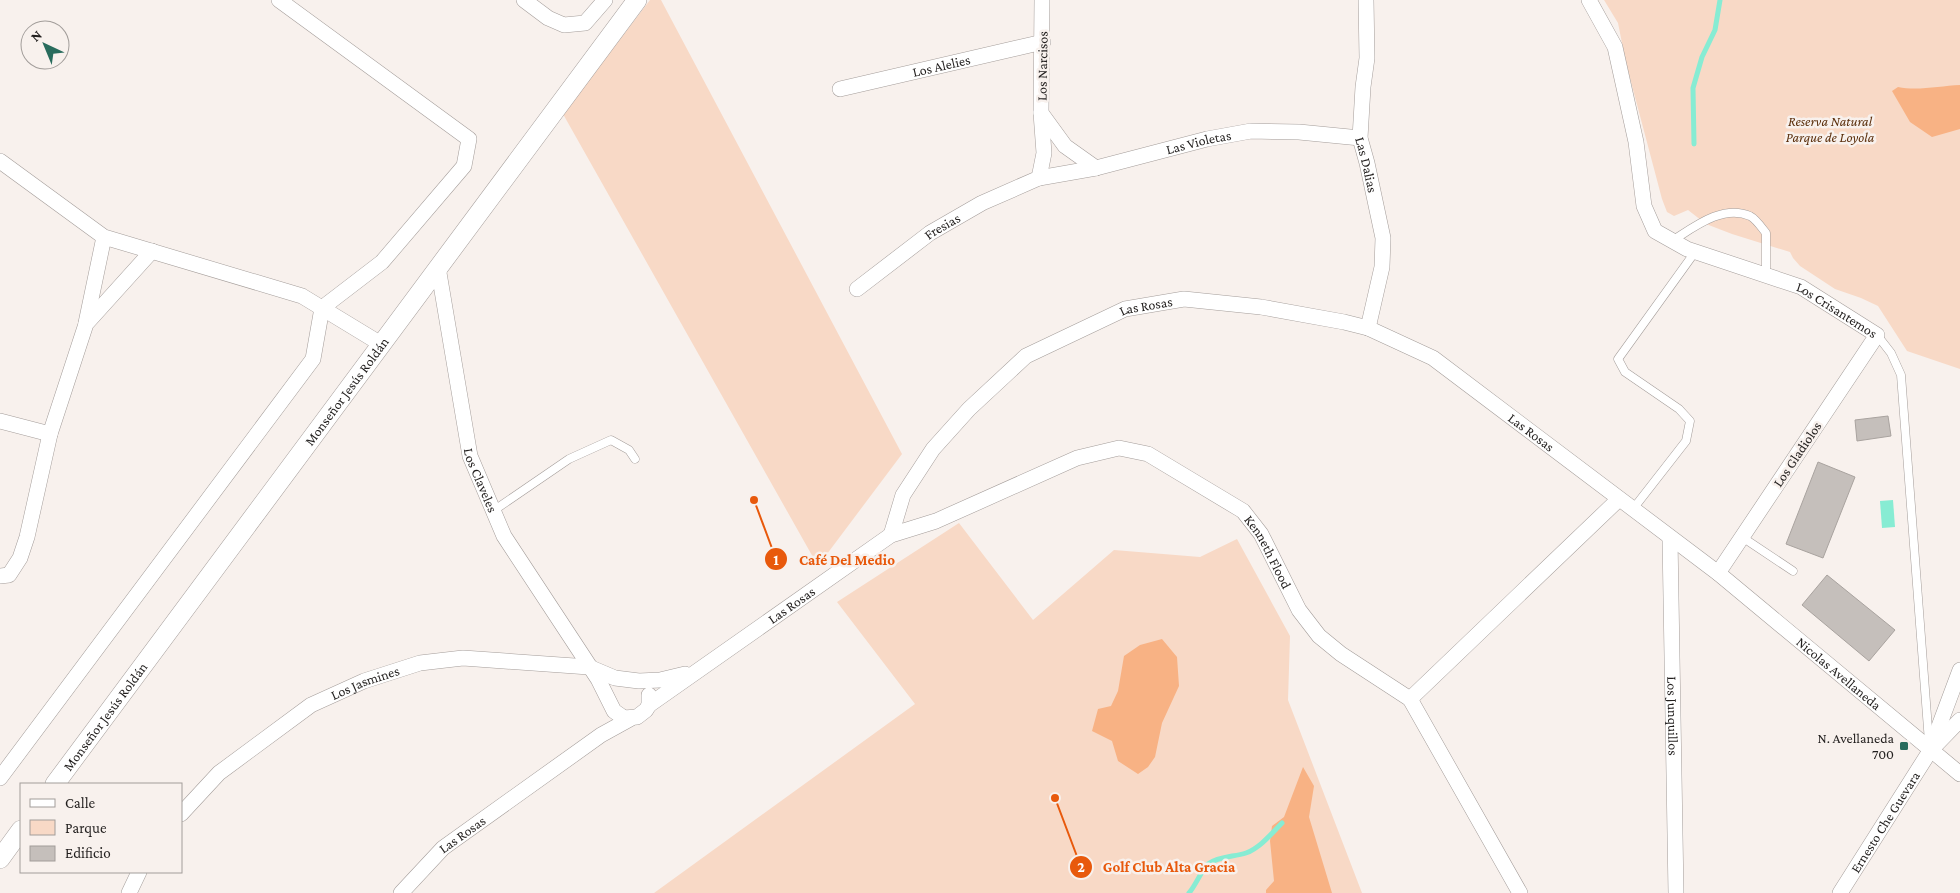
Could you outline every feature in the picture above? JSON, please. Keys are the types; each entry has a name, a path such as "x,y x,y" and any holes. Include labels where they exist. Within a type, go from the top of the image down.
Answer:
{"street":[{"path":"0,778 312,358 322,308 382,262 464,166 469,139 279,0"},
{"path":"524,0 548,18 564,25 585,23 605,0"},
{"name":"Monseñor Jesús Roldán","path":"56,783 638,0"},
{"name":"Los Narcisos","path":"1042,0 1041,113 1065,146 1096,168"},
{"name":"Las Dalias","path":"1366,0 1367,58 1360,138 1383,238 1382,267 1368,328"},
{"name":"Los Crisantemos","path":"1589,0 1615,47 1636,142 1644,206 1655,231 1695,252 1801,287 1877,334"},
{"name":"Los Alelies","path":"840,89 1043,42"},
{"path":"1039,178 1044,153 1041,113"},
{"name":"Las Violetas","path":"1039,178 1096,168 1207,139 1251,131 1299,132 1360,138"},
{"path":"0,161 104,237 302,296 381,344"},
{"name":"Fresias","path":"857,289 930,233 982,204 1039,178"},
{"path":"0,576 9,575 20,558 27,537 50,434 86,324 104,237"},
{"path":"86,324 152,251"},
{"name":"Los Claveles","path":"438,267 470,456 504,536 590,667 611,704"},
{"name":"Las Rosas","path":"648,704 890,535 903,495 933,449 969,409 1026,356 1125,309 1184,299 1261,307 1368,328 1433,358 1718,573"},
{"name":"Los Gladiolos","path":"1718,573 1877,334"},
{"path":"0,421 50,434"},
{"name":"Kenneth Flood","path":"890,535 936,520 1076,458 1119,448 1148,454 1242,511 1261,534 1299,610 1319,636 1341,654 1410,699 1520,893"},
{"path":"1410,699 1619,499"},
{"name":"Los Junquillos","path":"1670,538 1676,893"},
{"name":"Nicolas Avellaneda","path":"1718,573 1930,752 1960,774"},
{"path":"548,664 565,656 572,640"},
{"name":"Los Jasmines","path":"182,813 219,773 311,704 364,681 420,663 463,658 590,667 608,675 633,681"},
{"path":"1930,752 1960,670"},
{"path":"601,735 606,723 615,686 633,681 660,680 694,672"},
{"path":"611,704 618,715 630,719 642,714 648,704 648,691 633,681"},
{"name":"Las Rosas","path":"401,893 443,848 601,735 630,719"},
{"path":"1930,752 1960,720"},
{"name":"Ernesto Che Guevara","path":"1840,893 1930,752"},
{"path":"0,859 20,831"},
{"path":"129,893 139,873"}],"lane":[{"path":"1672,241 1696,226 1726,212 1751,216 1766,233 1766,275"},
{"path":"1633,509 1686,441 1690,421 1679,409 1624,372 1618,359 1695,252"},
{"name":"Los Crisantemos","path":"1877,334 1891,353 1901,375 1930,752"},
{"path":"493,511 569,459 611,440 629,450 635,459"},
{"path":"1742,537 1793,571"}],"green space":[{"path":"650,0 661,0 902,454 818,566 563,114"},
{"name":"Reserva Natural Parque de Loyola","path":"1604,0 1960,0 1960,369 1907,351 1878,306 1835,289 1800,266 1790,252 1706,224 1688,210 1674,216 1667,212 1626,63 1618,23"},
{"path":"959,523 1033,620 1114,550 1200,557 1237,539 1290,636 1288,700 1362,893 654,893 915,704 837,602"}],"shaded area":[{"path":"1960,85 1960,129 1932,137 1910,122 1892,91 1898,87 1921,88"},
{"path":"1893,500 1895,527 1882,528 1880,501"},
{"path":"1162,639 1177,657 1179,686 1162,723 1155,757 1148,767 1138,774 1118,761 1112,741 1092,731 1098,709 1111,706 1118,691 1124,656 1140,645"},
{"path":"1303,767 1314,786 1309,817 1332,893 1266,893 1266,890 1274,881 1270,841 1272,826 1284,817"}],"building":[{"path":"1888,416 1891,436 1857,441 1855,420"},
{"path":"1818,462 1855,477 1823,558 1786,544"},
{"path":"1827,575 1895,630 1869,661 1802,605"}],"waterway":[{"path":"1694,144 1693,88 1702,57 1715,30 1720,0"},
{"path":"1189,893 1208,864 1217,859 1251,851 1266,840 1282,823"}],"place":[{"name":"Café Del Medio","path":"754,500"},
{"name":"N. Avellaneda 700","path":"1904,746"},
{"name":"Golf Club Alta Gracia","path":"1055,798"}]}
